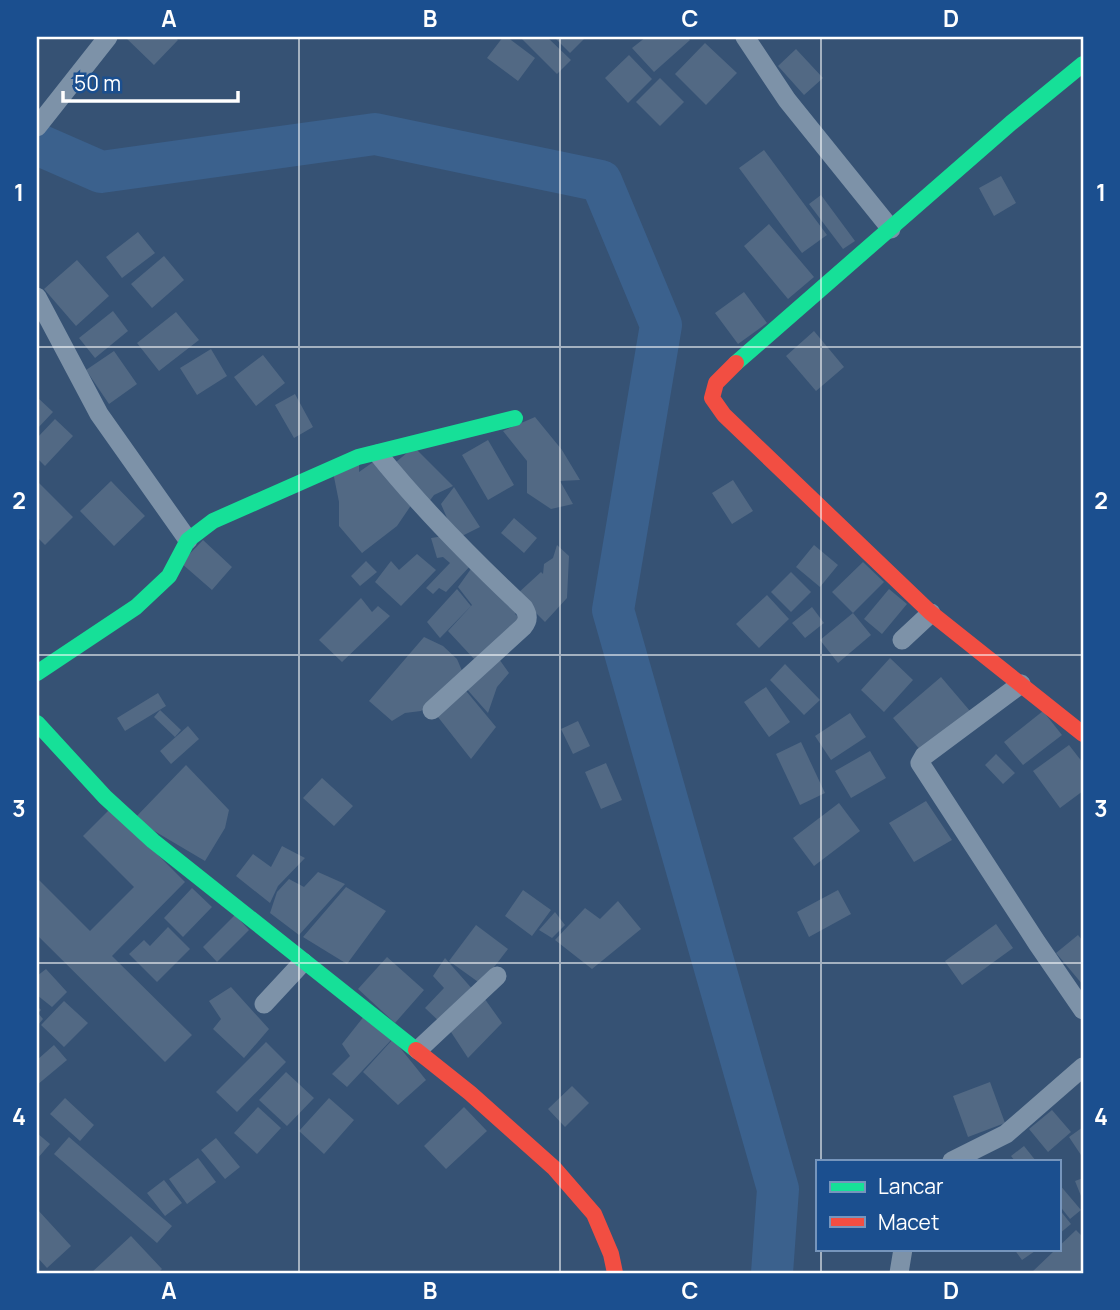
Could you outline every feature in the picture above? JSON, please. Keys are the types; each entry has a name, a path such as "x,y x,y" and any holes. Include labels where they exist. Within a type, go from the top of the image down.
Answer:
{"street":[{"path":"37,127 108,37"},
{"path":"745,37 787,100 891,229"},
{"path":"1083,64 1011,123 720,376 713,388 712,398 724,415 932,613 1083,734"},
{"path":"37,297 99,414 188,540"},
{"path":"37,673 136,607 169,576 188,540 213,521 358,457 515,418"},
{"path":"378,454 414,499 528,614 523,627 432,710"},
{"path":"902,640 932,613"},
{"path":"1021,684 924,756 920,763 1083,1010"},
{"path":"37,723 105,797 153,841 303,962 418,1050 554,1168 594,1214 611,1254 615,1273"},
{"path":"264,1004 303,962"},
{"path":"418,1050 496,976"},
{"path":"955,1160 1006,1134 1083,1067"},
{"path":"899,1273 903,1250"}],"building":[{"path":"125,37 175,37 178,40 154,65"},
{"path":"503,37 507,37 535,58 518,81 487,58"},
{"path":"520,37 547,37 571,60 557,74"},
{"path":"554,37 586,37 570,53"},
{"path":"646,37 687,37 690,40 654,72 632,48"},
{"path":"705,43 737,73 706,105 675,74"},
{"path":"796,49 823,78 804,95 778,66"},
{"path":"629,55 652,79 628,103 605,78"},
{"path":"660,78 684,102 660,126 636,102"},
{"path":"764,150 827,235 802,253 739,168"},
{"path":"1001,176 1016,203 994,216 979,188"},
{"path":"821,195 855,241 843,249 809,204"},
{"path":"769,224 814,277 788,299 744,246"},
{"path":"138,232 155,253 122,278 106,257"},
{"path":"164,256 184,280 152,308 131,284"},
{"path":"77,260 109,296 76,326 44,289"},
{"path":"744,292 767,323 738,344 715,313"},
{"path":"113,311 128,331 95,358 79,338"},
{"path":"176,312 199,340 159,371 137,343"},
{"path":"814,331 844,367 816,391 786,356"},
{"path":"211,349 227,376 197,395 180,368"},
{"path":"114,351 137,384 109,404 86,370"},
{"path":"263,355 285,383 256,406 234,377"},
{"path":"295,394 313,427 294,438 275,405"},
{"path":"37,397 53,412 37,429"},
{"path":"535,417 562,450 580,480 560,481 573,504 551,509 527,493 527,461 503,431"},
{"path":"55,419 73,436 45,466 37,458 37,438"},
{"path":"488,440 514,485 488,500 462,455"},
{"path":"414,447 453,486 434,495 425,507 390,467"},
{"path":"376,460 414,501 397,526 362,553 339,526 339,502 333,472 359,462 359,472"},
{"path":"733,480 753,511 732,524 712,493"},
{"path":"37,481 73,517 45,545 37,537"},
{"path":"111,481 145,516 114,546 80,511"},
{"path":"454,487 480,527 456,539 441,504"},
{"path":"514,518 537,538 524,553 501,533"},
{"path":"444,536 472,564 446,592 439,588 433,594 426,588 450,563 443,557 437,558 431,538"},
{"path":"203,540 232,567 212,590 181,563"},
{"path":"557,545 569,556 567,598 545,622 517,594 541,572 543,574 544,564 553,558"},
{"path":"814,545 838,565 820,587 796,567"},
{"path":"417,554 436,570 401,606 375,582 391,561 399,570"},
{"path":"366,561 377,572 360,586 351,576"},
{"path":"863,562 884,582 853,613 832,592"},
{"path":"473,566 519,609 515,614 521,619 475,660 448,631 472,605 458,587"},
{"path":"791,572 811,592 791,612 771,592"},
{"path":"457,589 471,606 440,638 427,622"},
{"path":"889,589 907,604 882,634 864,619"},
{"path":"767,595 789,619 759,648 736,624"},
{"path":"361,598 372,612 378,606 390,616 342,662 319,640"},
{"path":"812,607 824,623 805,638 792,623"},
{"path":"853,613 871,635 838,663 820,640"},
{"path":"424,637 443,646 457,659 463,673 421,711 405,713 392,721 369,701"},
{"path":"890,658 913,680 884,712 861,690"},
{"path":"499,659 509,673 497,687 488,713 464,686"},
{"path":"785,664 820,700 804,715 770,680"},
{"path":"941,677 970,711 922,752 893,718"},
{"path":"462,686 496,727 471,759 434,712"},
{"path":"766,687 790,722 769,737 744,702"},
{"path":"158,693 166,706 125,731 117,718"},
{"path":"160,710 181,730 175,737 154,717"},
{"path":"1043,711 1062,735 1023,765 1004,742"},
{"path":"850,713 866,737 831,760 815,736"},
{"path":"578,721 590,746 573,754 561,729"},
{"path":"188,726 199,739 171,764 160,751"},
{"path":"801,742 825,793 800,805 776,754"},
{"path":"1069,745 1083,763 1083,791 1060,808 1033,771"},
{"path":"870,751 886,778 851,798 835,771"},
{"path":"996,754 1015,773 1003,784 985,765"},
{"path":"606,763 622,800 601,809 585,772"},
{"path":"186,765 229,810 225,828 205,861 134,819"},
{"path":"322,778 353,806 334,826 303,798"},
{"path":"926,801 952,840 914,862 889,823"},
{"path":"839,803 860,831 814,866 793,838"},
{"path":"111,808 185,882 112,956 192,1035 165,1062 37,935 37,878 90,931 134,887 83,836"},
{"path":"282,846 305,858 278,886 270,903 236,876 253,854 271,867"},
{"path":"318,872 345,884 299,935 270,913 277,892 289,879 304,887"},
{"path":"346,887 386,911 347,964 303,937"},
{"path":"192,888 212,907 183,937 164,918"},
{"path":"523,890 551,910 532,936 505,916"},
{"path":"838,890 851,914 809,937 797,912"},
{"path":"618,901 641,929 592,969 555,940 585,908 600,919"},
{"path":"555,912 565,925 552,938 539,930"},
{"path":"235,915 249,930 217,962 203,947"},
{"path":"996,924 1013,948 962,985 945,961"},
{"path":"476,925 508,949 481,984 449,961"},
{"path":"168,927 190,949 157,982 129,954 144,940 150,946"},
{"path":"1078,935 1083,941 1083,985 1056,953"},
{"path":"387,957 424,990 395,1023 358,989"},
{"path":"445,958 474,991 443,1025 425,1008 444,988 433,976"},
{"path":"46,969 67,992 52,1007 37,995 37,976"},
{"path":"231,987 269,1029 244,1058 213,1029 221,1019 209,1001"},
{"path":"482,995 502,1023 468,1058 449,1029"},
{"path":"64,1001 88,1023 64,1047 41,1025"},
{"path":"37,1006 43,1019 37,1026"},
{"path":"365,1015 393,1038 347,1087 332,1074 350,1056 342,1044"},
{"path":"393,1039 426,1080 398,1105 363,1072"},
{"path":"266,1042 286,1062 237,1112 216,1092"},
{"path":"54,1045 67,1060 37,1085 37,1060"},
{"path":"286,1072 314,1098 287,1126 259,1100"},
{"path":"990,1082 1005,1123 968,1137 953,1096"},
{"path":"572,1086 589,1103 565,1127 548,1109"},
{"path":"65,1098 94,1125 80,1141 50,1114"},
{"path":"329,1098 354,1120 324,1154 299,1131"},
{"path":"258,1107 281,1128 257,1154 234,1133"},
{"path":"464,1107 487,1131 446,1169 424,1146"},
{"path":"1052,1110 1071,1132 1048,1152 1029,1129"},
{"path":"1083,1127 1083,1158 1069,1137"},
{"path":"37,1133 50,1144 37,1159"},
{"path":"69,1137 172,1226 157,1243 54,1154"},
{"path":"216,1138 240,1167 225,1179 201,1150"},
{"path":"1024,1146 1035,1160 1014,1160 1011,1156"},
{"path":"198,1158 216,1182 187,1204 169,1179"},
{"path":"1083,1178 1083,1195 1081,1196 1075,1181"},
{"path":"164,1180 182,1203 165,1216 147,1193"},
{"path":"1060,1185 1081,1210 1070,1219 1060,1206"},
{"path":"37,1209 71,1246 47,1268 37,1257"},
{"path":"1060,1210 1071,1224 1060,1233"},
{"path":"1076,1230 1083,1237 1083,1273 1031,1273 1055,1250 1060,1250 1060,1245"},
{"path":"131,1236 162,1269 158,1273 91,1273"},
{"path":"1015,1250 1037,1250 1022,1260"}],"waterway":[{"path":"37,144 101,172 375,134 601,181 661,325 613,610 778,1189 772,1273"}],"traffic: fast":[{"path":"736,363 1011,123 1083,64"},
{"path":"37,673 136,607 169,576 188,540 213,521 358,457 515,418"},
{"path":"37,723 105,797 153,841 416,1050"}],"traffic: jam":[{"path":"736,363 716,383 712,398 724,415 931,613 1083,734"},
{"path":"416,1050 470,1093 554,1168 594,1214 611,1254 615,1273"}]}
